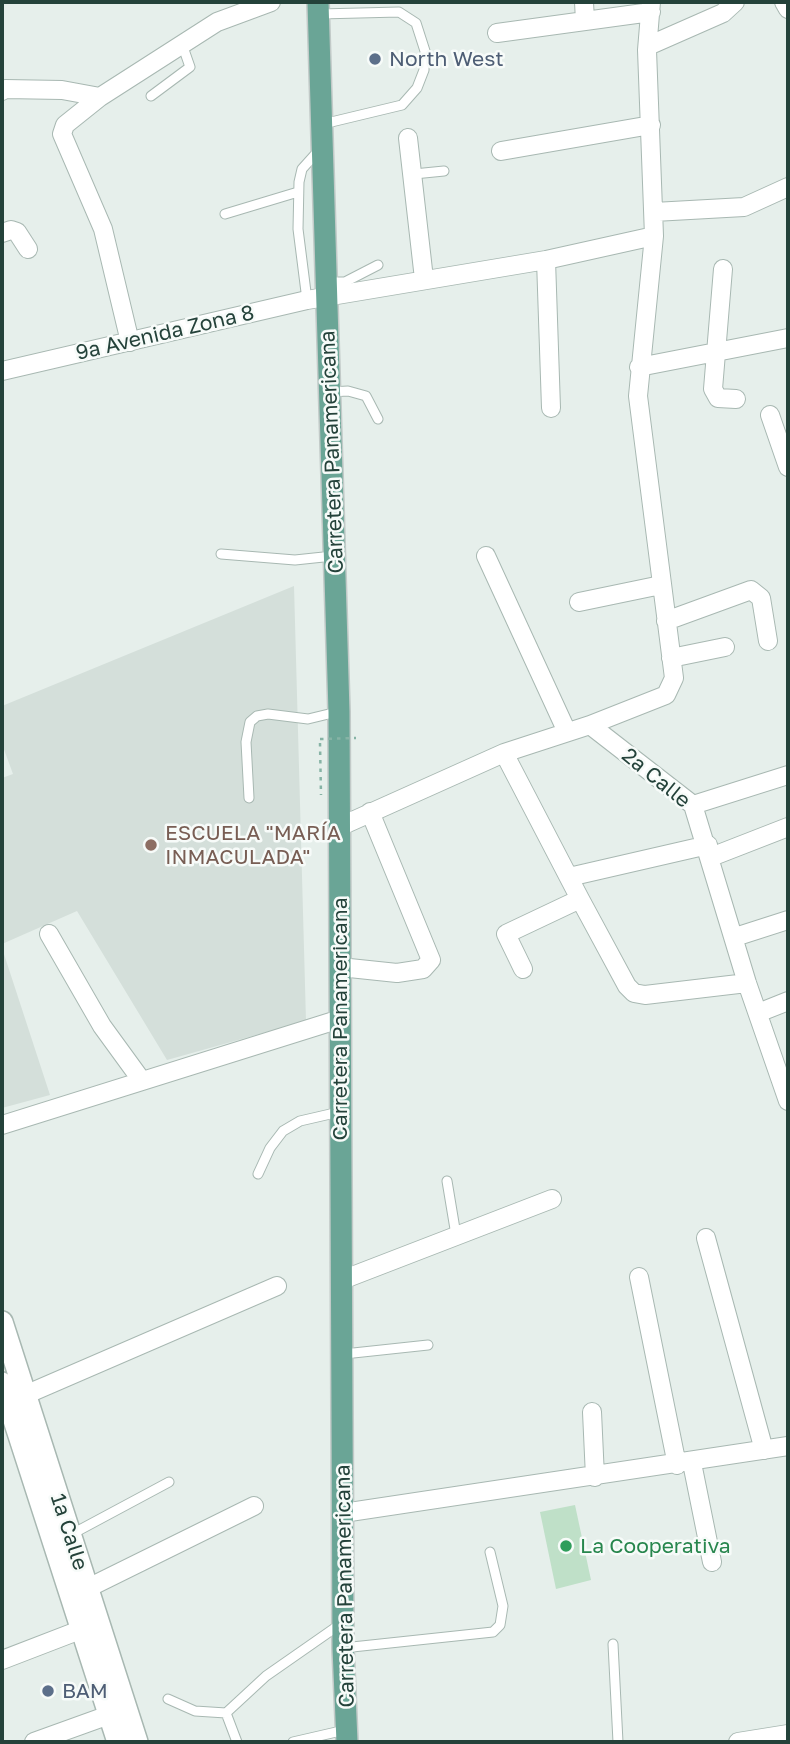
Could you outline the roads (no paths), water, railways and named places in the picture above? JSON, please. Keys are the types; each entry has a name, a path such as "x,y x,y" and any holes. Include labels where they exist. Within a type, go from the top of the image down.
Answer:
{"main road":[{"name":"Carretera Panamericana","path":"319,8 323,124 321,293 330,392 339,712 344,1354 343,1648 347,1736"}],"street":[{"path":"130,342 103,229 62,134 65,125 100,97 182,42 230,15 271,2"},
{"path":"584,2 585,21"},
{"path":"648,46 723,13 735,2"},
{"path":"784,2 788,9"},
{"path":"339,827 504,753 590,725 666,695 674,678 640,424 639,367 654,236 648,46 651,7 585,21 497,33"},
{"path":"3,87 62,90 100,97"},
{"path":"501,151 651,125"},
{"path":"408,138 424,279"},
{"path":"654,212 744,207 788,187"},
{"path":"2,233 12,230 17,232 28,249"},
{"name":"9a Avenida Zona 8","path":"2,371 130,342 321,293 546,260 654,236"},
{"path":"546,260 551,408"},
{"path":"723,269 713,389 719,398 736,399"},
{"path":"639,367 717,354 788,338"},
{"path":"770,415 788,467"},
{"path":"486,556 567,732"},
{"path":"579,602 661,585"},
{"path":"666,621 751,590 761,598 768,641"},
{"path":"671,658 725,647"},
{"name":"2a Calle","path":"590,725 693,805 747,983 788,1101"},
{"path":"504,753 627,986 634,993 645,995 747,983"},
{"path":"693,805 788,775"},
{"path":"340,967 397,973 423,969 431,960 370,812"},
{"path":"569,877 709,851 788,827"},
{"path":"523,969 506,934 580,899"},
{"path":"735,937 788,920"},
{"path":"49,934 95,1014 142,1081"},
{"path":"758,1013 788,1001"},
{"path":"2,1125 340,1019"},
{"path":"342,1280 552,1199"},
{"path":"706,1238 764,1450"},
{"path":"639,1277 712,1562"},
{"path":"25,1395 277,1286"},
{"name":"1a Calle","path":"2,1322 88,1588 90,1627"},
{"name":"1a Calle","path":"2,1383 118,1711 137,1742"},
{"path":"592,1412 595,1477"},
{"path":"343,1513 685,1464 788,1446"},
{"path":"88,1588 254,1506"},
{"path":"2,1661 90,1627"},
{"path":"34,1742 118,1711"},
{"name":"1a Calle","path":"118,1711 118,1742"},
{"path":"738,1742 788,1734"}],"lane":[{"path":"319,8 399,12 416,23 425,51 424,70 417,88 402,105 323,124"},
{"path":"151,96 190,67 182,42"},
{"path":"323,146 302,169 298,192 298,229 321,293 378,265"},
{"path":"414,174 444,171"},
{"path":"225,214 298,192"},
{"path":"330,392 348,391 366,396 378,419"},
{"path":"221,554 295,560 335,556"},
{"path":"249,798 246,742 250,722 257,716 268,714 308,719 339,712"},
{"path":"258,1174 270,1148 283,1131 300,1121 341,1112"},
{"path":"447,1181 456,1235"},
{"path":"344,1354 428,1345"},
{"path":"70,1535 169,1482"},
{"path":"343,1648 494,1632 500,1625 503,1606 490,1552"},
{"path":"168,1699 195,1711 226,1713 266,1676 344,1622"},
{"path":"613,1644 618,1742"},
{"path":"226,1713 237,1742"},
{"path":"293,1742 347,1736"}],"place":[{"name":"North West","path":"375,59"},
{"name":"ESCUELA \"MARÍA INMACULADA\"","path":"151,845"},
{"name":"La Cooperativa","path":"566,1546"},
{"name":"BAM","path":"48,1691"}]}
